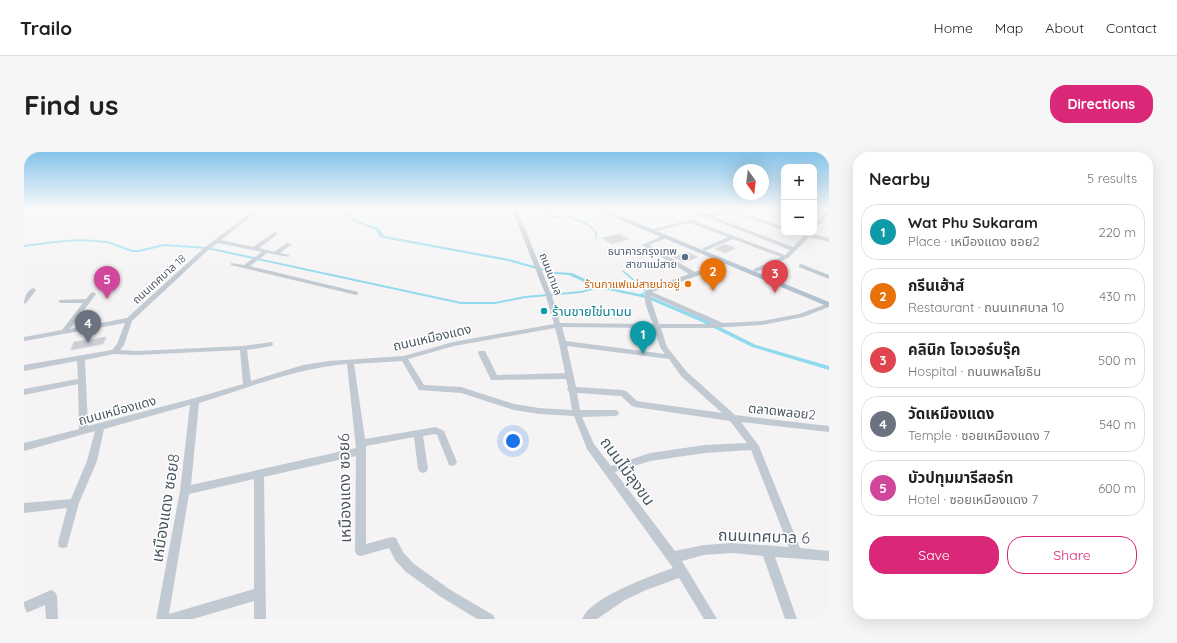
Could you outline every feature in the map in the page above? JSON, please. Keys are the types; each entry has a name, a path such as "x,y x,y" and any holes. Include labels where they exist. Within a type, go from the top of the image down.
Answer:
{"main road":[{"path":"655,231 726,263 829,303"},
{"path":"667,236 705,249 756,270 829,303"}],"street":[{"name":"ถนนเทศบาล 18","path":"129,320 208,248 231,231"},
{"name":"ถนนนามล","path":"523,231 549,296 558,325"},
{"path":"714,231 786,257"},
{"path":"744,231 794,249"},
{"path":"254,248 275,234"},
{"path":"667,236 645,245 695,275"},
{"path":"756,270 786,257 807,236"},
{"path":"816,236 829,240"},
{"path":"705,249 733,238"},
{"path":"218,241 286,256"},
{"path":"276,253 289,244"},
{"path":"245,267 267,251"},
{"path":"648,294 726,263"},
{"path":"233,264 356,292"},
{"path":"801,266 829,277"},
{"path":"24,302 33,290"},
{"path":"64,332 93,294"},
{"path":"648,294 725,326"},
{"path":"648,294 656,326 664,348 684,374 733,418 754,446 796,552"},
{"path":"61,301 88,300"},
{"name":"ถนนเหมืองแดง","path":"24,447 195,401 303,368 350,362 404,358 453,344 558,325 725,326 782,321 801,316 829,303"},
{"path":"24,339 129,320 120,346 114,352"},
{"name":"ถนนไม้ลุงขน","path":"558,325 564,343 568,376 577,414 590,446 674,557 712,619"},
{"path":"564,343 672,357"},
{"path":"24,368 114,352 137,353 244,348 269,344"},
{"path":"244,348 247,385"},
{"path":"482,353 494,378 568,376"},
{"path":"404,358 422,388 451,388 472,392 513,407 577,414 615,413"},
{"path":"81,359 84,431"},
{"name":"เหมืองแดง ซอย6","path":"350,362 361,447 361,551 392,542 399,556 410,568 445,593 488,619"},
{"path":"24,392 81,381"},
{"name":"ตลาดพลอย2","path":"571,390 623,393 635,404 733,418 829,429"},
{"name":"เหมืองแดง ซอย8","path":"162,619 185,491 195,401"},
{"path":"63,543 74,503 92,461 100,427"},
{"path":"185,491 259,474 418,433 440,431 452,462"},
{"path":"418,433 423,469"},
{"path":"608,471 650,457 705,449 754,446"},
{"path":"259,474 260,619"},
{"path":"24,508 74,503"},
{"name":"ถนนเทศบาล 6","path":"674,557 704,550 732,548 796,552 829,556"},
{"path":"767,550 791,619"},
{"path":"588,619 600,608 623,593 682,571"},
{"path":"172,619 259,594"},
{"path":"24,608 52,596 52,619"}],"building":[{"path":"619,234 629,239 612,244 602,238"},
{"path":"725,244 735,248 725,253 715,249"},
{"name":"ธนาคารกรุงเทพ สาขาแม่สาย","path":"687,252 698,257 684,262 673,257"},
{"path":"106,337 103,344 71,350 74,342"}],"waterway":[{"path":"379,231 381,236 384,237 509,260 555,273 570,274 599,287"},
{"path":"595,231 596,238"},
{"path":"24,246 80,240 108,242 132,251 139,251 164,245 207,248 461,303 495,303 525,297 581,292 599,287"},
{"path":"623,271 645,290 645,293 640,295"},
{"path":"599,287 647,297 704,321 754,346 829,368"}],"place":[{"name":"ธนาคารกรุงเทพ สาขาแม่สาย","path":"685,257"},
{"name":"ร้านกาแฟแม่สายน่าอยู่","path":"688,284"},
{"name":"กรีนเฮ้าส์","path":"713,291"},
{"name":"คลินิก โอเวอร์บรุ๊ค","path":"775,293"},
{"name":"บัวปทุมมารีสอร์ท","path":"107,299"},
{"name":"ร้านขายไข่นามน","path":"544,311"},
{"name":"วัดเหมืองแดง","path":"88,343"},
{"name":"Wat Phu Sukaram","path":"643,354"}]}
